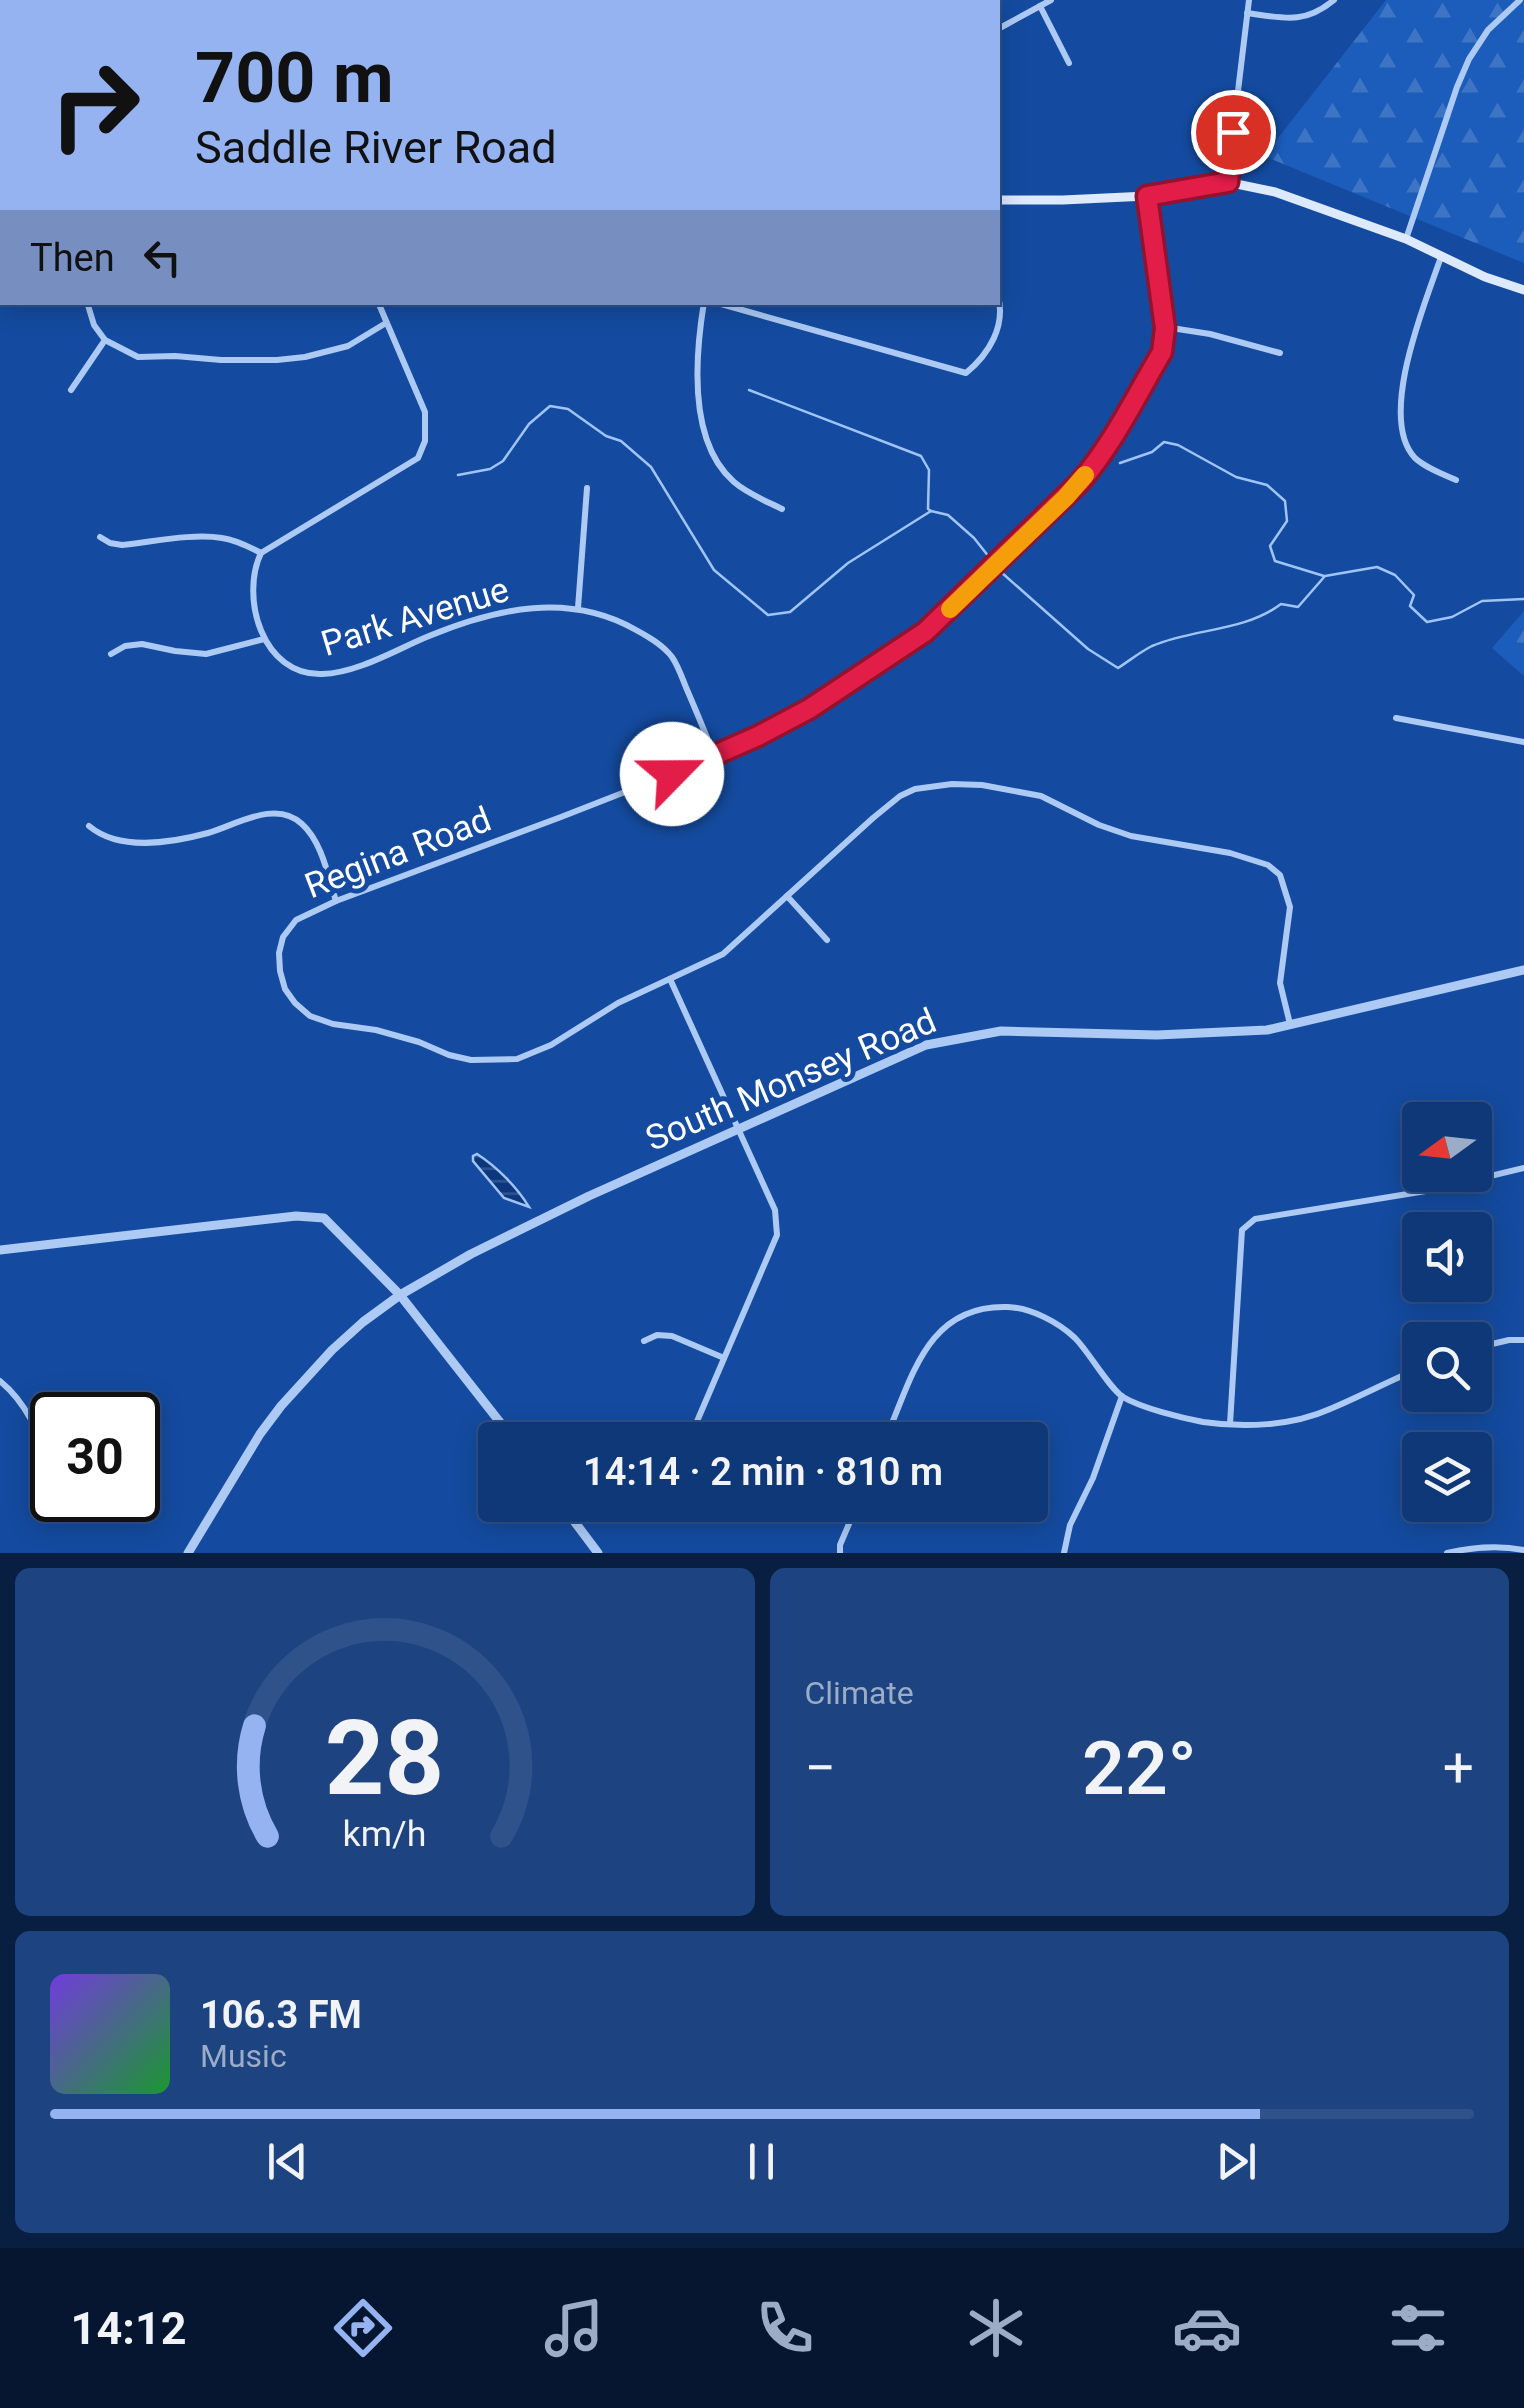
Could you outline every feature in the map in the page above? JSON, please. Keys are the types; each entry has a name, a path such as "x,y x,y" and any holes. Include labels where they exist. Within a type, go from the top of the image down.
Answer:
{"main road":[{"path":"1000,200 1147,196 1228,182 1275,192 1406,239 1485,277 1524,290"}],"street":[{"path":"1000,28 1051,0"},
{"path":"1228,182 1249,0"},
{"path":"1248,13 1298,19 1334,0"},
{"path":"1406,239 1469,59 1488,30 1520,0"},
{"path":"1040,6 1069,63"},
{"name":"Regina Road","path":"1147,196 1165,328 1162,352 1093,467 925,632 809,709 758,736 296,920 283,938 280,972 295,1004 310,1016 376,1030 471,1060 517,1058 551,1045 618,1003 723,954 900,796 915,789 952,784 982,785 1040,796 1098,825 1131,836 1230,853 1268,865 1280,875 1290,907 1280,983 1290,1024"},
{"path":"1441,257 1412,346 1400,419 1402,437 1413,456 1456,480"},
{"path":"88,305 105,340 138,357 306,357 348,346 386,323"},
{"path":"112,654 125,646 142,644 206,654 264,639 252,580 261,552 418,458 426,441 425,412 379,305"},
{"path":"704,305 698,359 707,442 724,471 737,484 782,508"},
{"path":"725,305 966,374 991,344 998,327 1000,305"},
{"path":"1165,328 1210,334 1280,354"},
{"path":"71,390 105,340"},
{"path":"578,608 587,488"},
{"path":"100,537 122,545 222,538 261,552"},
{"name":"Park Avenue","path":"264,639 286,666 321,674 378,660 470,620 522,609 578,608 615,618 654,640 672,657 714,756"},
{"path":"1396,718 1524,742"},
{"path":"90,826 100,835 139,843 180,840 259,816 288,815 302,823 315,840 336,901"},
{"path":"787,896 827,940"},
{"name":"South Monsey Road","path":"188,1553 281,1406 332,1350 400,1295 548,1216 926,1046 1000,1031 1157,1035 1267,1030 1524,970"},
{"path":"670,980 775,1210 777,1235 697,1422"},
{"path":"1230,1424 1242,1230 1254,1219 1432,1190 1524,1168"},
{"path":"0,1250 310,1216 324,1218 400,1295 500,1422"},
{"path":"894,1422 924,1352 937,1332 960,1314 988,1306 1016,1307 1037,1314 1074,1337 1122,1396 1202,1422 1262,1425 1293,1420 1328,1410 1402,1376"},
{"path":"644,1341 657,1334 672,1336 724,1358"},
{"path":"1492,1344 1524,1340"},
{"path":"0,1381 15,1394 30,1418"},
{"path":"1064,1553 1070,1525 1094,1478 1122,1396"},
{"path":"575,1522 598,1553"},
{"path":"840,1553 850,1522"},
{"path":"1448,1553 1508,1546 1524,1550"}],"green space":[{"path":"1386,0 1524,0 1524,263 1264,156"},
{"path":"1524,611 1524,676 1492,648"}],"shaded area":[{"path":"477,1154 506,1178 529,1207 504,1198 473,1161"}],"waterway":[{"path":"749,390 921,456 929,470 931,511"},
{"path":"458,475 490,469 503,461 529,424 550,406 568,409 606,436 621,441 651,467 714,570 768,615 790,612 848,563 931,511 948,515 974,538 1001,572 1088,649 1118,668 1168,640 1251,620 1281,604 1298,607 1325,576 1377,567 1395,575 1414,595 1410,606 1427,622 1452,617 1482,601 1524,599"},
{"path":"1120,463 1152,452 1164,442 1178,445 1236,477 1267,485 1285,501 1287,521 1270,546 1275,561 1324,576"}],"slow traffic":[{"path":"950,609 1085,475"}],"route":[{"path":"672,774 809,709 925,632 1080,482 1162,352 1165,328 1147,196 1228,182 1233,132"}]}
